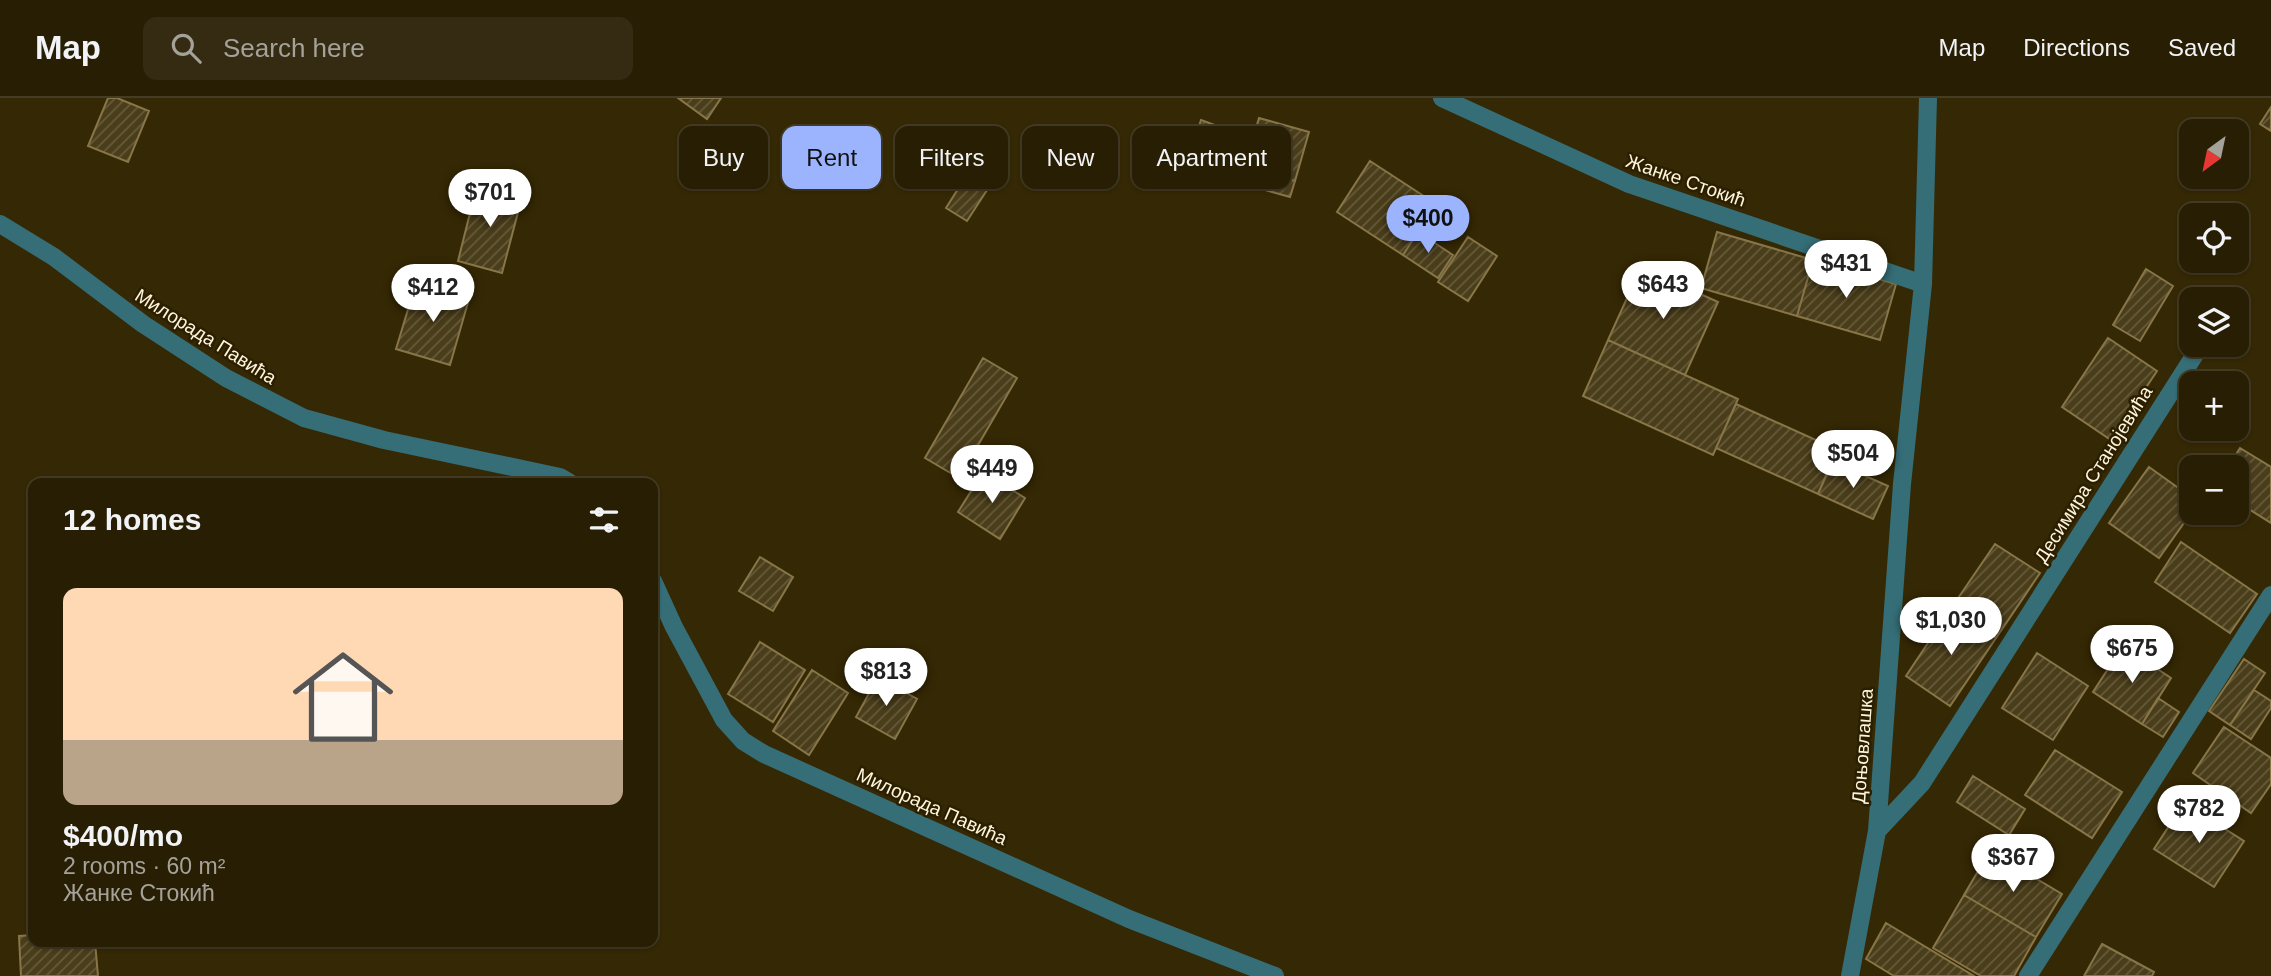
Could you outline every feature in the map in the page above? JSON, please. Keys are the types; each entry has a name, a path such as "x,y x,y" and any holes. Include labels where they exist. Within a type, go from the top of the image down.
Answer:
{"street":[{"name":"Жанке Стокић","path":"1442,98 1629,184 1923,284"},
{"name":"Доњовлашка","path":"1850,976 1877,831 1902,484 1923,284 1928,98"},
{"name":"Милорада Павића","path":"0,224 54,257 144,324 226,378 304,418 384,440 562,478"},
{"name":"Десимира Станојевића","path":"1877,831 1922,783 2192,357"},
{"name":"Милорада Павића","path":"658,592 724,720 743,741 764,754 1129,919 1275,976"},
{"path":"2028,976 2271,596"}],"building":[{"path":"108,98 117,98 149,111 128,162 88,146"},
{"path":"678,98 721,98 707,119"},
{"path":"2271,107 2271,131 2260,124"},
{"path":"1259,118 1288,126 1257,126"},
{"path":"1201,120 1217,126 1199,126"},
{"path":"1291,127 1309,132 1295,181 1291,180"},
{"path":"1370,161 1436,204 1403,255 1337,212"},
{"path":"1291,180 1295,181 1290,197 1261,189 1291,189"},
{"path":"477,185 522,197 502,273 458,261"},
{"path":"958,189 988,189 967,221 946,208"},
{"path":"1418,232 1453,255 1438,278 1403,255"},
{"path":"1717,232 1813,260 1797,316 1701,288"},
{"path":"1468,237 1497,256 1468,301 1438,282"},
{"path":"1813,260 1896,284 1880,340 1797,316"},
{"path":"1641,267 1718,302 1685,375 1608,340"},
{"path":"2146,269 2173,286 2140,341 2113,325"},
{"path":"416,283 469,299 450,365 396,349"},
{"path":"2108,338 2157,371 2111,440 2062,407"},
{"path":"1608,340 1738,399 1713,455 1583,396"},
{"path":"983,358 1017,378 959,478 925,458"},
{"path":"1736,404 1838,450 1818,494 1716,448"},
{"path":"2240,448 2271,467 2271,523 2249,509 2249,455 2236,455"},
{"path":"1832,461 1888,486 1873,519 1818,494"},
{"path":"2149,467 2179,488 2179,525 2182,525 2159,558 2109,523"},
{"path":"983,472 1025,498 1000,539 958,512"},
{"path":"2181,542 2257,594 2230,633 2155,582"},
{"path":"1995,544 2040,573 1996,638 1952,607"},
{"path":"760,557 793,577 773,611 739,591"},
{"path":"1952,607 1996,638 1950,706 1906,676"},
{"path":"760,642 805,670 773,722 728,694"},
{"path":"2123,646 2171,678 2142,724 2093,692"},
{"path":"2037,653 2088,686 2053,740 2002,708"},
{"path":"2244,659 2265,673 2230,725 2209,711"},
{"path":"812,670 848,693 809,755 773,731"},
{"path":"878,677 917,699 895,739 856,717"},
{"path":"2254,690 2271,701 2271,708 2251,739 2230,725"},
{"path":"2158,698 2179,712 2163,737 2142,724"},
{"path":"2224,727 2271,758 2271,784 2251,813 2193,773"},
{"path":"2055,750 2122,792 2092,838 2025,795"},
{"path":"1973,776 2025,809 2009,835 1957,802"},
{"path":"2184,803 2244,841 2214,887 2154,849"},
{"path":"1990,851 2062,894 2036,937 1964,895"},
{"path":"1964,895 2036,937 2014,976 1981,976 1933,948"},
{"path":"1886,923 1974,976 1894,976 1866,959"},
{"path":"28,935 28,947 95,947 98,976 21,976 19,936"},
{"path":"2102,944 2154,972 2152,976 2084,976"}]}
